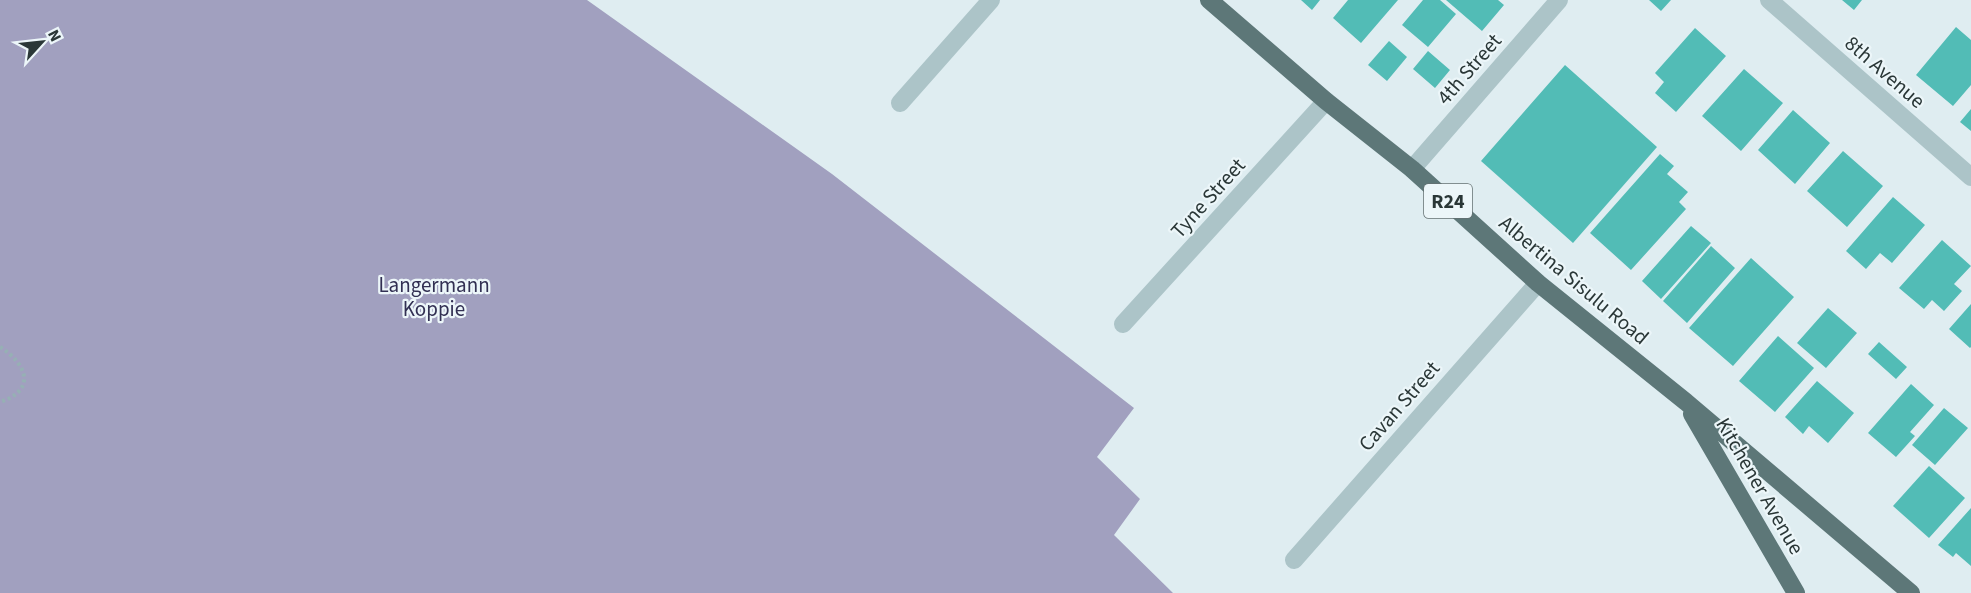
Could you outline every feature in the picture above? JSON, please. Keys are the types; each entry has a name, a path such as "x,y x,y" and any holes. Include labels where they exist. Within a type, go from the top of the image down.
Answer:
{"main road":[{"name":"Albertina Sisulu Road","path":"1209,0 1326,101 1412,169 1538,283 1686,402 1911,593"},
{"name":"Kitchener Avenue","path":"1686,402 1796,593"}],"street":[{"path":"900,103 991,0"},
{"name":"4th Street","path":"1412,169 1560,0"},
{"name":"8th Avenue","path":"1769,0 1971,177"},
{"name":"Tyne Street","path":"1123,324 1326,101"},
{"name":"Cavan Street","path":"1294,560 1538,283"}],"path":[{"path":"0,347 22,366 24,377 20,391 12,398 0,402"}],"green space":[{"name":"Langermann Koppie","path":"0,0 587,0 832,174 1134,408 1097,457 1140,499 1114,535 1173,593 0,593"}],"building":[{"path":"1301,0 1320,0 1312,10"},
{"path":"1348,0 1398,0 1361,43 1333,18"},
{"path":"1423,0 1440,0 1456,14 1428,47 1402,25"},
{"path":"1446,0 1498,0 1504,5 1482,31"},
{"path":"1649,0 1671,0 1661,11"},
{"path":"1842,0 1862,0 1854,10"},
{"path":"1956,27 1971,40 1971,85 1953,106 1916,75"},
{"path":"1695,28 1726,56 1676,112 1655,93 1664,82 1655,73"},
{"path":"1389,41 1407,57 1387,81 1368,65"},
{"path":"1428,51 1450,70 1435,88 1413,69"},
{"path":"1565,65 1657,147 1573,243 1481,161"},
{"path":"1744,69 1783,103 1741,151 1702,116"},
{"path":"1971,109 1971,131 1960,122"},
{"path":"1793,110 1830,143 1795,184 1758,150"},
{"path":"1843,151 1883,186 1847,227 1807,191"},
{"path":"1660,154 1674,166 1667,174 1688,192 1679,202 1686,209 1631,270 1590,233"},
{"path":"1893,197 1925,225 1892,263 1880,253 1866,269 1846,251"},
{"path":"1691,226 1711,243 1661,299 1642,281"},
{"path":"1942,240 1971,266 1954,284 1962,291 1944,311 1932,300 1924,309 1899,288"},
{"path":"1711,246 1735,268 1687,323 1663,301"},
{"path":"1751,258 1794,297 1733,366 1689,328"},
{"path":"1971,304 1971,347 1970,348 1949,329"},
{"path":"1828,308 1857,333 1826,368 1797,343"},
{"path":"1778,336 1814,368 1775,412 1739,381"},
{"path":"1879,342 1907,367 1896,379 1868,354"},
{"path":"1817,381 1854,413 1828,443 1809,426 1803,434 1785,417"},
{"path":"1911,384 1934,405 1910,432 1915,436 1896,457 1868,433"},
{"path":"1944,408 1968,428 1935,465 1912,445"},
{"path":"1929,466 1965,498 1929,538 1893,506"},
{"path":"1971,508 1971,566 1956,553 1953,557 1938,545"}]}
